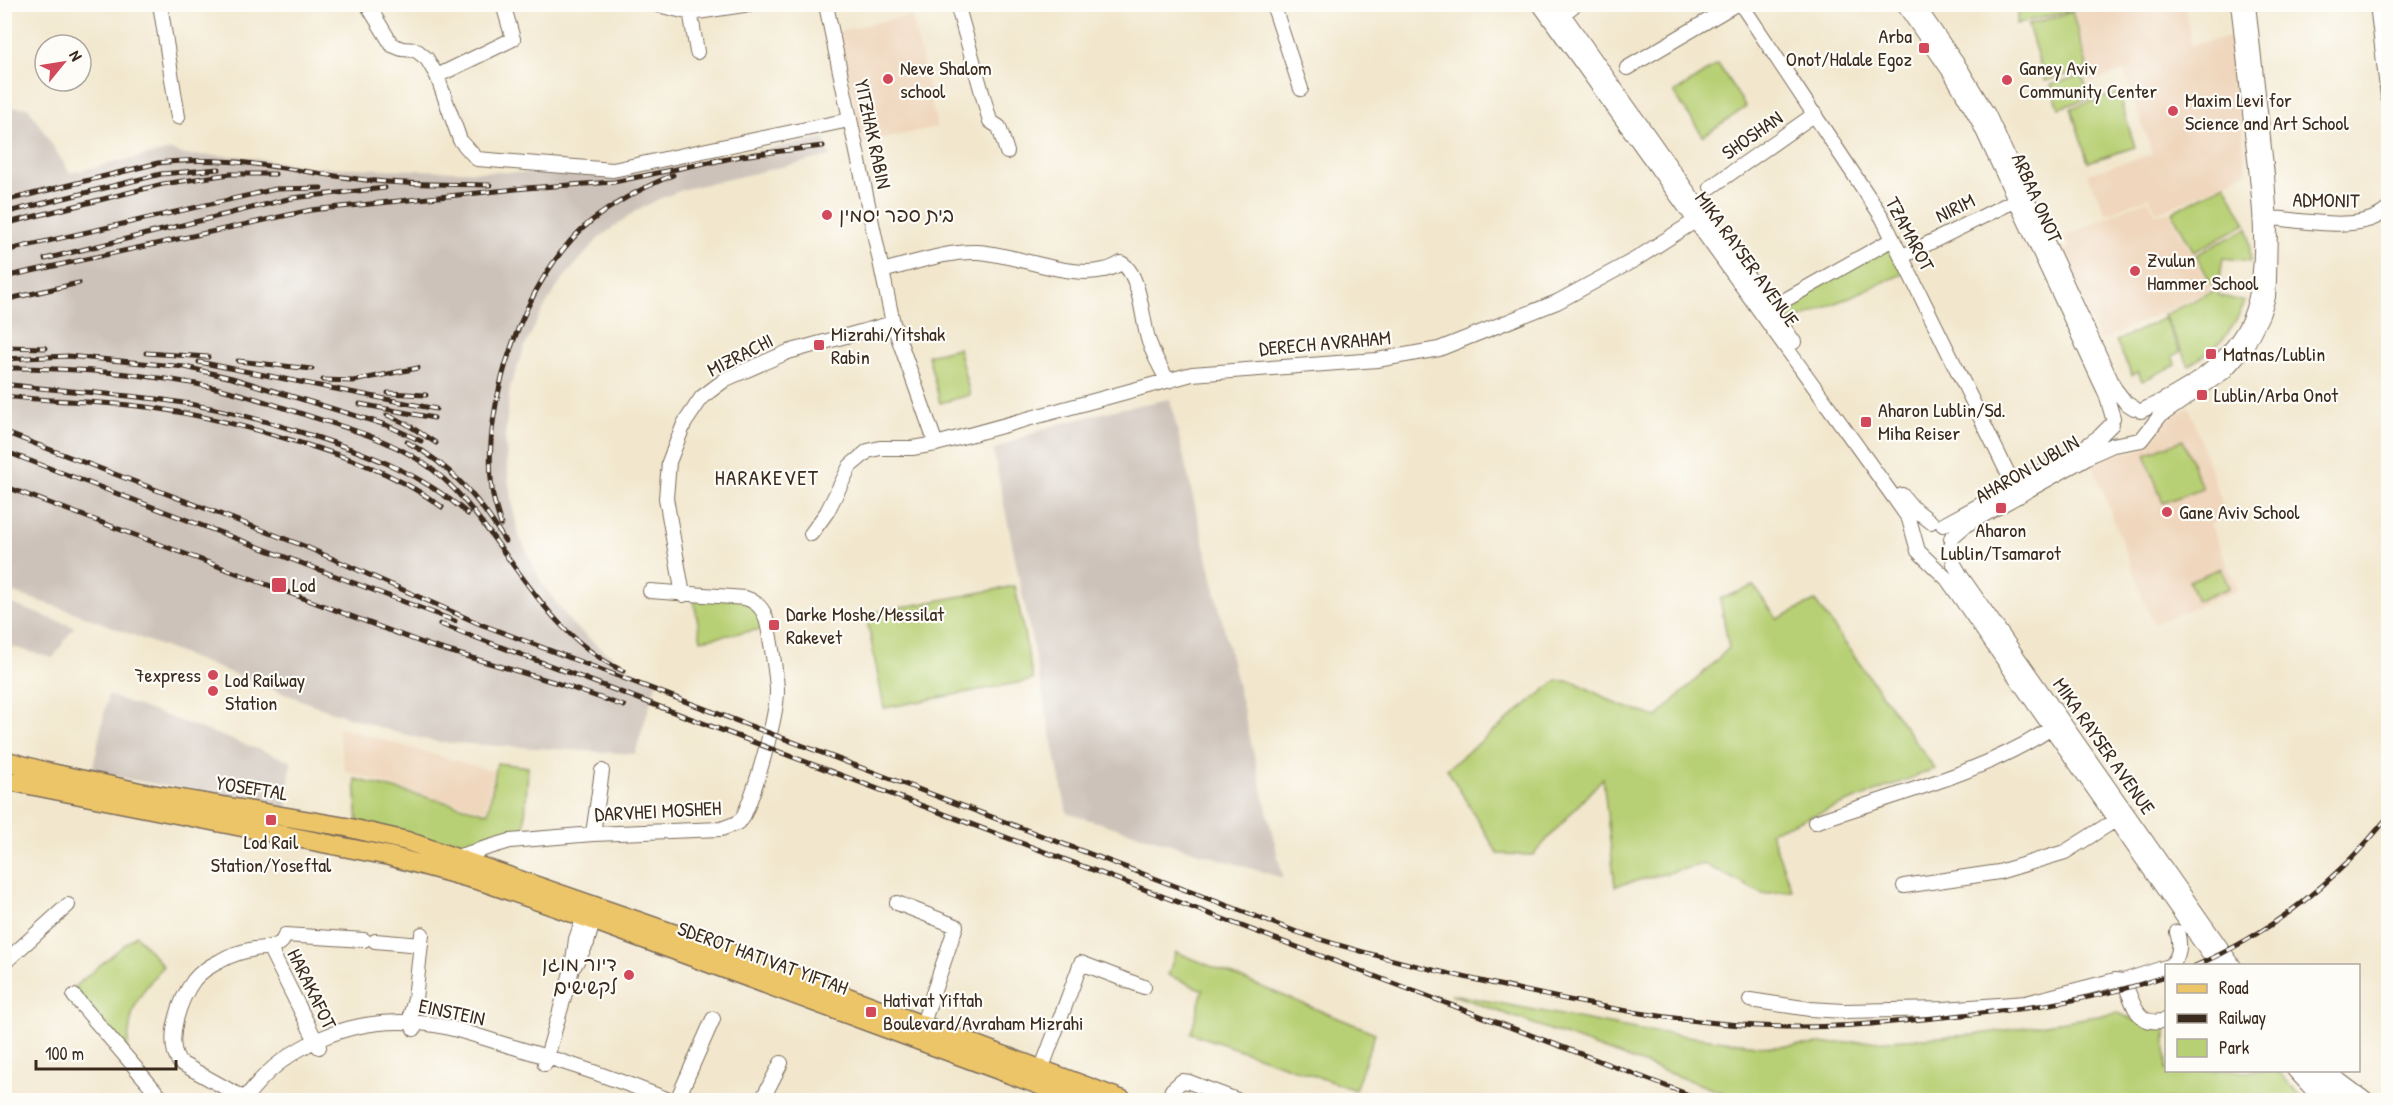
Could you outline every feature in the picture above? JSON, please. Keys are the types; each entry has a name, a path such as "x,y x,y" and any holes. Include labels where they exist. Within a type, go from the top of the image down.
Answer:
{"main road":[{"name":"YOSEFTAL","path":"4,760 74,779 140,792 355,829 407,841 491,869"},
{"name":"YOSEFTAL","path":"4,780 368,851 441,869"},
{"name":"SDEROT HATIVAT YIFTAH","path":"441,869 730,953 1070,1094"},
{"name":"SDEROT HATIVAT YIFTAH","path":"491,869 591,914"},
{"name":"SDEROT HATIVAT YIFTAH","path":"921,1034 1041,1070 1070,1094"},
{"path":"1070,1094 1123,1101"}],"street":[{"path":"160,4 178,117"},
{"path":"367,4 392,45 402,49 416,50 427,59 437,76 460,140 477,159 613,170 849,120"},
{"path":"437,76 513,39 503,4"},
{"path":"654,4 690,9 750,4"},
{"name":"YITZHAK RABIN","path":"825,4 893,323 936,444"},
{"path":"957,4 990,121 999,127 1007,152"},
{"path":"1274,4 1300,89"},
{"name":"MIKA RAYSER AVENUE","path":"1539,4 1895,499 1909,519 1915,540"},
{"path":"1549,18 1558,7 1576,4"},
{"path":"1626,68 1738,4"},
{"name":"TZAMAROT","path":"1738,4 1815,114 1882,217 2017,491"},
{"name":"ARBAA ONOT","path":"1903,4 1952,75 2021,197 2115,389 2126,403 2137,409"},
{"name":"ARBAA ONOT","path":"1916,4 1961,69 1988,114 2021,197 2106,394 2112,421"},
{"path":"2238,4 2257,176 2265,217 2257,295 2252,312 2226,355 2175,394 2137,409 2124,408 2112,421 2117,438 2126,443 2136,442 2158,417 2224,372 2246,347 2268,297 2270,264 2248,4"},
{"path":"2376,4 2385,49 2388,97"},
{"name":"MIKA RAYSER AVENUE","path":"1558,7 1900,493 1912,507 1937,524"},
{"path":"690,9 697,52"},
{"name":"SHOSHAN","path":"1711,187 1815,114"},
{"name":"NIRIM","path":"1901,257 2021,197"},
{"name":"ADMONIT","path":"2265,217 2361,223 2387,211"},
{"name":"DERECH AVRAHAM","path":"811,534 827,512 850,466 868,451 936,444 1192,374 1377,360 1439,349 1557,302 1636,259 1695,221"},
{"path":"1785,300 1893,239"},
{"path":"882,271 957,253 974,252 994,253 1085,272 1104,270 1121,263 1126,266 1138,291 1149,342 1167,381"},
{"name":"MIZRACHI","path":"683,595 666,498 669,462 684,424 702,397 726,379 788,352 893,323"},
{"path":"2137,409 2147,420 2147,431"},
{"name":"AHARON LUBLIN","path":"1951,542 1966,525 2100,436 2112,421"},
{"name":"AHARON LUBLIN","path":"1937,524 2017,491 2095,453 2126,443"},
{"path":"1937,524 1951,542 1944,555 1939,558 1928,558 1918,551 1915,540 1922,526 1937,524"},
{"name":"MIKA RAYSER AVENUE","path":"1951,542 1954,564 1961,576 2233,964"},
{"name":"MIKA RAYSER AVENUE","path":"1928,558 1947,579 2216,964"},
{"name":"DARVHEI MOSHEH","path":"456,856 510,841 593,834 721,829 737,823 746,810 770,733 777,690 765,615 758,604 745,598 650,591"},
{"path":"1815,822 1980,766 2029,743 2050,729"},
{"path":"593,834 602,771"},
{"path":"1904,886 1999,872 2065,852 2114,820"},
{"path":"491,845 483,852 483,856 491,869"},
{"path":"897,903 956,926 921,1034"},
{"path":"4,963 68,905"},
{"path":"546,1060 572,969 574,949 591,914"},
{"path":"2170,964 2178,956 2180,945 2177,932"},
{"name":"HARAKAFOT","path":"247,1100 179,1062 173,1047 183,998 195,980 207,967 238,953 281,943 285,935 369,941 422,940 415,1025"},
{"name":"HARAKAFOT","path":"269,947 317,1044"},
{"path":"1041,1070 1081,963 1144,987"},
{"path":"1750,1000 1810,1009 1844,1011 2026,1003 2115,980 2123,981 2165,967"},
{"path":"2123,981 2137,1014 2151,1021 2165,1020"},
{"path":"74,996 163,1101"},
{"path":"677,1101 713,1019"},
{"name":"EINSTEIN","path":"247,1100 272,1068 317,1044 358,1034 415,1025 450,1038 600,1073 669,1101"},
{"name":"EINSTEIN","path":"546,1060 650,1101"},
{"path":"762,1101 781,1063"},
{"path":"2295,1072 2318,1093 2343,1101"},
{"path":"2306,1072 2318,1093"},
{"path":"2327,1072 2366,1101"},
{"path":"1168,1101 1172,1090 1182,1081 1237,1101"}],"shaded area":[{"path":"2110,5 2185,5 2191,45 2231,36 2247,171 2157,212 2149,197 2106,214 2087,174 2152,154 2124,71 2092,81 2086,78 2083,70 2088,69 2072,12"},
{"name":"Neve Shalom school","path":"912,15 937,127 863,143 838,31"},
{"path":"28,107 70,173 171,150 185,155 238,156 311,167 562,174 635,173 824,138 830,156 685,189 634,212 599,238 562,280 542,311 526,344 510,387 505,436 509,484 518,534 542,584 571,623 599,647 633,671 657,681 635,754 437,742 394,732 324,709 76,613 5,590 5,108"},
{"name":"Zvulun Hammer School","path":"2148,200 2156,214 2169,212 2212,289 2099,342 2059,252 2069,247 2064,237"},
{"path":"1170,399 1283,878 1067,813 993,450 1048,427 1118,409"},
{"path":"2189,406 2227,518 2210,524 2238,590 2153,624 2092,463 2112,453 2131,452 2148,445 2158,433 2162,423"},
{"path":"4,601 74,627 53,658 5,645"},
{"path":"108,695 291,761 287,809 92,772"},
{"path":"337,727 493,771 487,810 417,793 345,771"}],"green space":[{"path":"2020,4 2093,4 2093,5 2016,24"},
{"path":"2072,12 2088,69 2045,81 2028,25"},
{"path":"1718,64 1746,107 1703,136 1674,93"},
{"path":"2082,75 2090,98 2059,108 2051,85"},
{"path":"2118,93 2135,147 2088,162 2071,108"},
{"path":"2225,184 2246,224 2194,252 2172,212"},
{"path":"2248,228 2251,261 2223,258 2217,295 2245,302 2223,339 2189,366 2164,315 2215,290 2196,255"},
{"path":"1891,245 1905,273 1792,322 1780,306"},
{"path":"2164,318 2180,352 2172,356 2176,365 2142,381 2138,372 2132,375 2116,341"},
{"path":"958,348 970,395 940,403 928,355"},
{"path":"2183,440 2202,488 2163,503 2145,454"},
{"path":"2221,568 2229,588 2197,601 2189,581"},
{"path":"1015,586 1033,680 884,708 866,614"},
{"path":"1754,586 1777,619 1815,601 1935,769 1770,832 1792,890 1763,894 1704,864 1615,886 1603,778 1533,855 1498,854 1447,769 1557,680 1575,682 1619,705 1657,717 1729,648 1720,599"},
{"path":"693,595 745,598 768,628 701,640"},
{"path":"497,763 528,767 524,835 486,834 473,846 460,853 358,826 355,779 488,813"},
{"path":"136,935 163,966 145,988 135,1006 130,1025 127,1054 74,987"},
{"path":"1176,952 1375,1033 1355,1090 1191,1033 1203,990 1168,975"},
{"path":"1451,994 1640,1030 1771,1047 1973,1035 2118,1013 2150,1027 2165,1026 2165,1072 2279,1072 2304,1100 1743,1100"}],"railway":[{"path":"713,162 741,156 823,146"},
{"path":"4,277 311,210 526,188 614,182 719,160"},
{"path":"4,201 158,163 186,161 240,162 390,182 490,185"},
{"path":"4,213 161,174 219,169"},
{"path":"4,224 163,184 230,174 275,174"},
{"path":"501,525 492,489 490,456 493,420 512,345 527,308 545,275 566,246 590,222 630,196 673,175"},
{"path":"4,251 276,189 321,188"},
{"path":"45,259 292,198 385,188"},
{"path":"4,300 79,283"},
{"path":"4,347 46,348"},
{"path":"146,353 208,357"},
{"path":"4,359 68,356 185,367 232,378 386,425 421,441"},
{"path":"238,361 312,369"},
{"path":"199,362 436,409"},
{"path":"4,368 111,372 216,388 351,429 389,444 424,463 440,475 475,513 550,613 572,636 596,655 623,671"},
{"path":"323,380 353,381 418,368"},
{"path":"4,384 164,400 264,421 343,446 387,463 429,486 468,514"},
{"path":"388,393 426,395"},
{"path":"4,396 148,407 226,422 305,444 366,465 405,484 442,507"},
{"path":"360,404 434,418"},
{"path":"387,415 405,423 436,443"},
{"path":"4,432 304,546 480,624 1297,932 1397,961 1611,1008 1723,1024 1799,1027 1876,1023 2034,1007 2114,991 2165,976"},
{"path":"407,442 437,461 463,485 485,511 505,541"},
{"path":"4,451 455,621"},
{"path":"4,486 431,646 554,682 624,706"},
{"path":"440,624 1703,1100"},
{"path":"2199,964 2250,938 2300,904 2347,863 2388,817"}],"place":[{"name":"Arba Onot/Halale Egoz","path":"1924,48"},
{"name":"Neve Shalom school","path":"888,79"},
{"name":"Ganey Aviv Community Center","path":"2007,80"},
{"name":"Maxim Levi for Science and Art School","path":"2173,111"},
{"name":"בית ספר יסמין","path":"827,215"},
{"name":"Zvulun Hammer School","path":"2135,271"},
{"name":"Mizrahi/Yitshak Rabin","path":"819,345"},
{"name":"Matnas/Lublin","path":"2211,354"},
{"name":"Lublin/Arba Onot","path":"2202,395"},
{"name":"Aharon Lublin/Sd. Miha Reiser","path":"1866,422"},
{"name":"Aharon Lublin/Tsamarot","path":"2001,508"},
{"name":"Gane Aviv School","path":"2167,512"},
{"name":"Lod","path":"279,585"},
{"name":"Darke Moshe/Messilat Rakevet","path":"774,625"},
{"name":"7express","path":"213,675"},
{"name":"Lod Railway Station","path":"213,691"},
{"name":"Lod Rail Station/Yoseftal","path":"271,820"},
{"name":"דיור מוגן לקשישים","path":"629,975"},
{"name":"Hativat Yiftah Boulevard/Avraham Mizrahi","path":"871,1012"}],"district":[{"name":"HARAKEVET","path":"767,478"}]}
